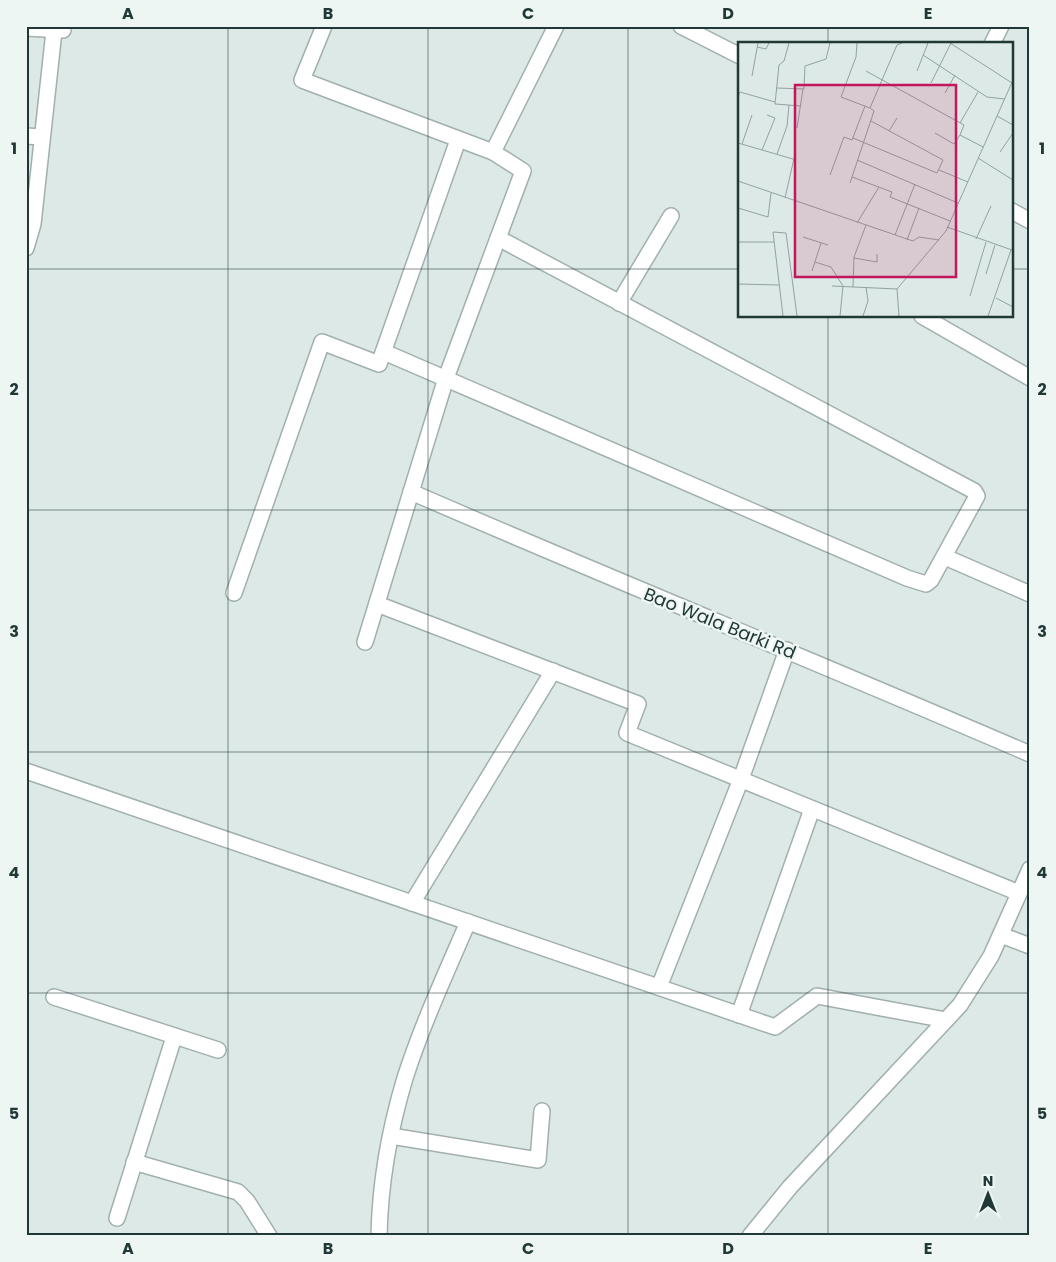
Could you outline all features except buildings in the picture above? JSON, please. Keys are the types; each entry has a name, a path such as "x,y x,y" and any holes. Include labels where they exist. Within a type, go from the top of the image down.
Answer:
{"street":[{"path":"324,26 302,80 493,152 524,171 446,378 365,642"},
{"path":"493,152 556,26"},
{"path":"681,26 738,55"},
{"path":"993,42 1002,26"},
{"path":"26,28 59,28 42,137 33,224 26,248"},
{"path":"26,136 42,137"},
{"path":"234,593 322,342 380,364 458,140"},
{"path":"1014,212 1030,221"},
{"path":"619,303 671,216"},
{"path":"384,352 907,578 926,584 931,580 977,496 974,491 498,238"},
{"path":"925,318 1030,378"},
{"name":"Bao Wala Barki Rd","path":"411,492 610,578 787,650 1030,754"},
{"path":"945,557 1030,594"},
{"path":"377,604 638,704 628,733 1019,893"},
{"path":"659,988 741,779 787,650"},
{"path":"412,903 553,671"},
{"path":"26,771 775,1027 817,996 946,1020"},
{"path":"739,1015 812,808"},
{"path":"750,1236 790,1187 946,1020 965,997 991,956 1030,869"},
{"path":"379,1236 386,1164 391,1136 409,1069 431,1008 468,922"},
{"path":"1001,935 1030,946"},
{"path":"54,997 218,1050"},
{"path":"117,1218 174,1037"},
{"path":"391,1136 538,1160 542,1111"},
{"path":"134,1162 238,1192 247,1201 269,1236"}]}
